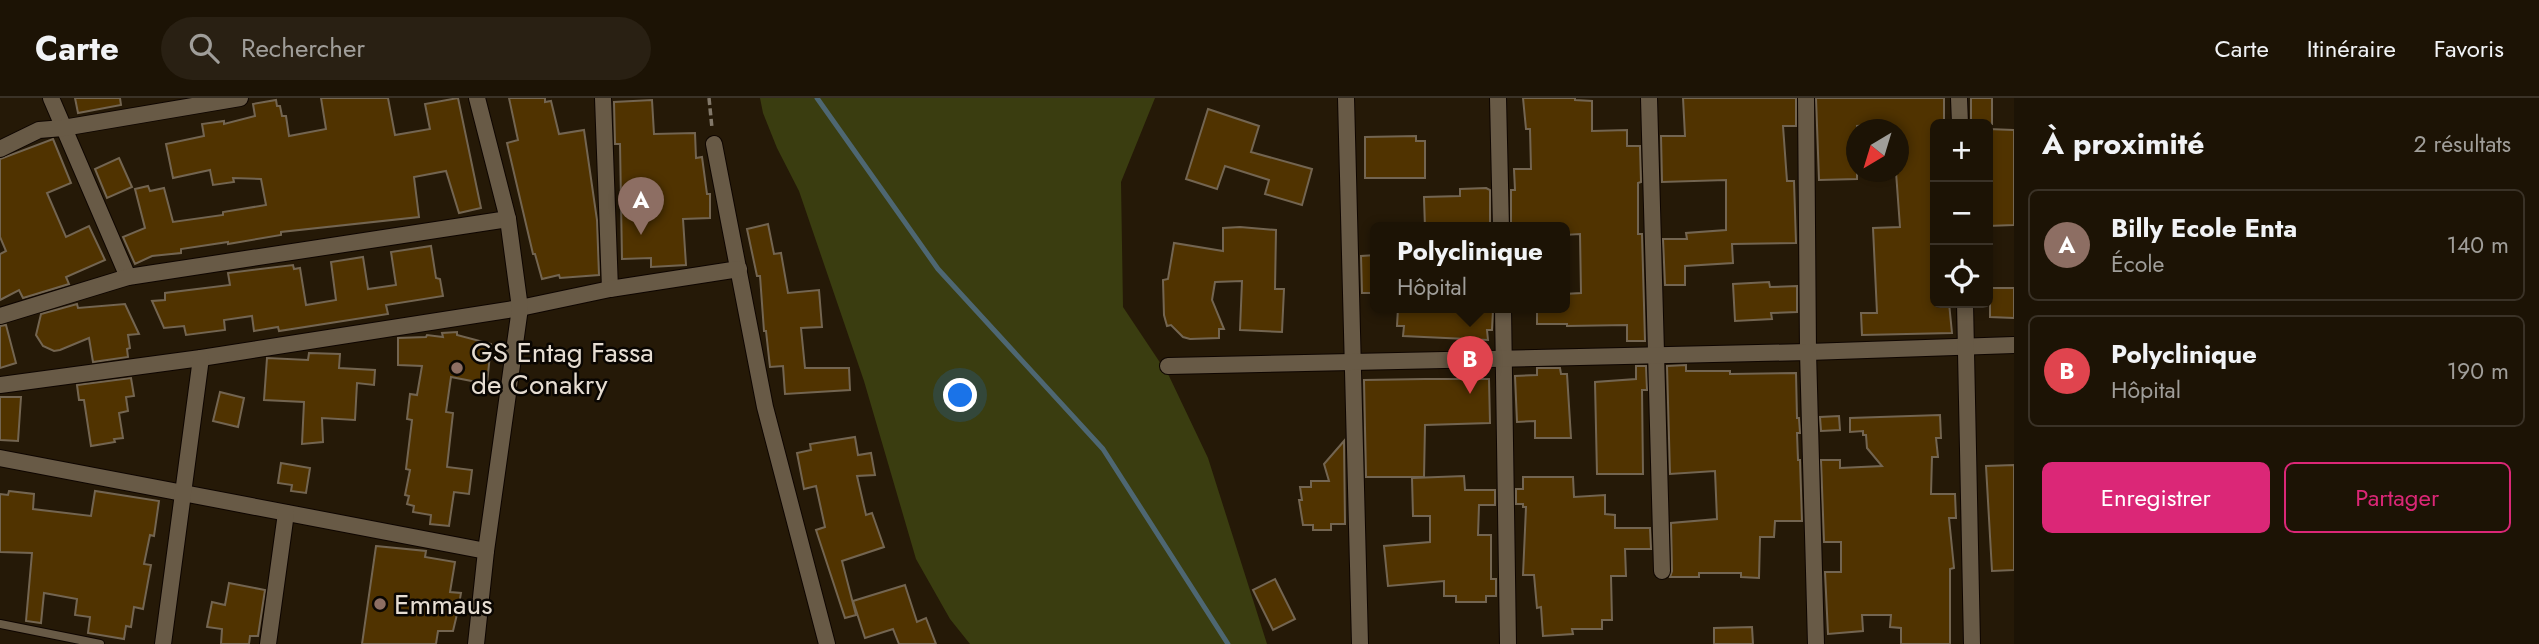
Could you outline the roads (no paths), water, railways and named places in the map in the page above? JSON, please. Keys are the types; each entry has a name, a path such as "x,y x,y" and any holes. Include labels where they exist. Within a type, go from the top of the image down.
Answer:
{"street":[{"path":"51,98 128,277"},
{"path":"0,149 39,130 63,128 167,104 240,98"},
{"path":"476,644 486,551 520,308 508,219 477,98"},
{"path":"603,98 610,289"},
{"path":"1346,98 1360,644"},
{"path":"1498,98 1501,222"},
{"path":"1649,98 1662,571"},
{"path":"1806,98 1808,352 1816,644"},
{"path":"1959,98 1960,119"},
{"path":"714,144 765,407 827,644"},
{"path":"0,316 128,277 508,219"},
{"path":"0,385 201,358 520,308 610,289 739,269"},
{"path":"1965,308 1972,644"},
{"path":"1503,313 1508,644"},
{"path":"1168,366 2014,345"},
{"path":"163,644 201,358"},
{"path":"0,458 486,551"},
{"path":"268,644 286,513"}],"lane":[{"path":"0,624 100,644"}],"waterway":[{"path":"817,98 938,269 1103,449 1228,644"}],"place":[{"name":"Billy Ecole Enta","path":"641,235"},
{"name":"GS Entag Fassa de Conakry","path":"457,368"},
{"name":"Polyclinique","path":"1470,394"},
{"name":"Emmaus","path":"380,604"}]}
